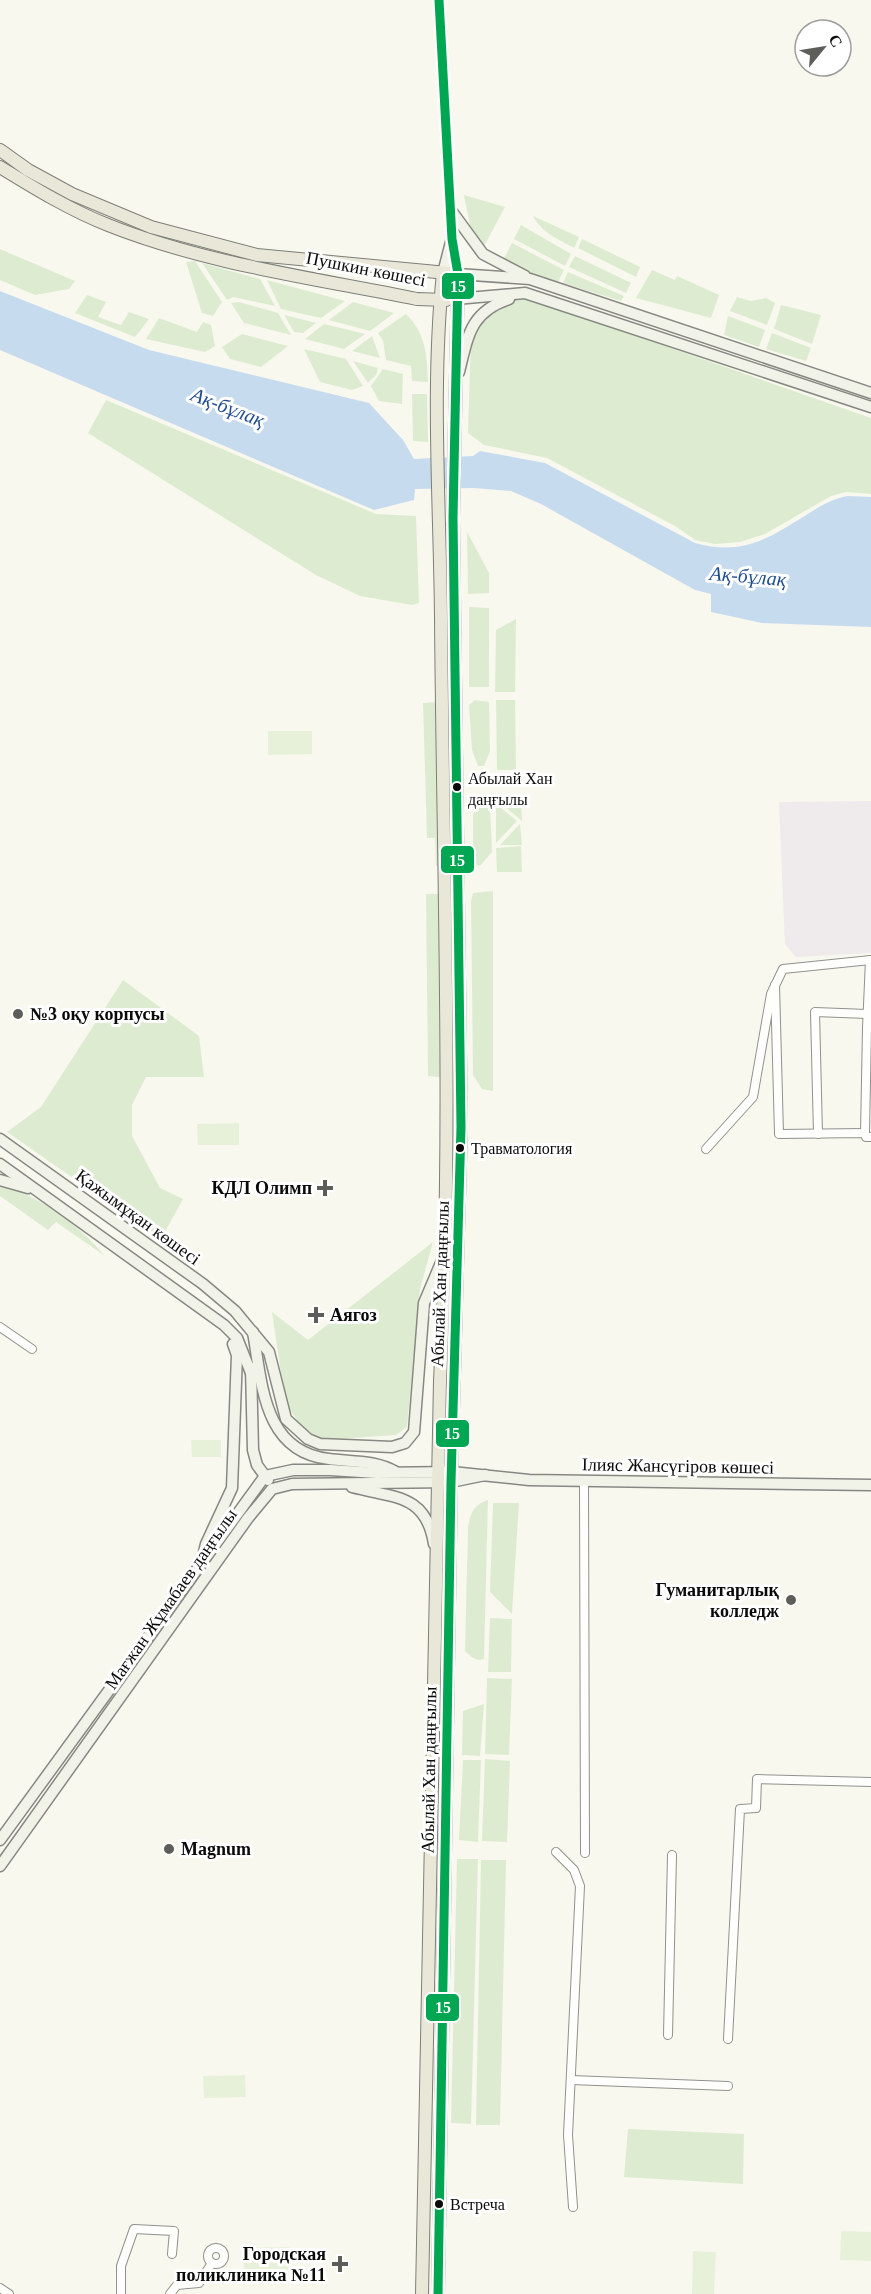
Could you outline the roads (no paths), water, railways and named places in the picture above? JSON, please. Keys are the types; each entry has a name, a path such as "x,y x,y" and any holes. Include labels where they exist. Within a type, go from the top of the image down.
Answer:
{"main road":[{"path":"439,0 452,239 458,274"},
{"name":"Пушкин көшесі","path":"0,150 28,170 72,194 151,227 257,255 530,279 871,393"},
{"name":"Пушкин көшесі","path":"0,167 66,205 148,240 209,257 381,292 440,301 525,293 871,407"},
{"path":"452,212 483,254 530,279"},
{"path":"443,273 452,239"},
{"path":"381,292 391,285 393,279 387,268"},
{"name":"Абылай Хан даңғылы","path":"438,2294 447,1246 446,884 438,443 440,301 443,273"},
{"name":"Абылай Хан даңғылы","path":"422,2294 438,1589 461,1097 453,518 458,274"},
{"path":"454,393 468,333 479,314 493,304 525,293"},
{"name":"Қажымұқан көшесі","path":"0,1139 206,1286 252,1328 269,1352 282,1408 295,1430 320,1444 392,1447 405,1443 414,1432 417,1418 424,1304 447,1246"},
{"name":"Қажымұқан көшесі","path":"0,1164 224,1324"},
{"path":"0,1180 38,1191"},
{"path":"224,1324 237,1338 251,1373"},
{"path":"204,1557 206,1544 232,1488 237,1355 224,1324"},
{"path":"252,1328 253,1450 257,1465 272,1489 292,1484 337,1484 445,1477"},
{"path":"252,1328 269,1417 288,1442 309,1455 382,1463 397,1472"},
{"path":"265,1476 293,1470 397,1472 445,1477"},
{"name":"Ілияс Жансүгіров көшесі","path":"445,1477 485,1475 529,1480 871,1485"},
{"name":"Мағжан Жұмабаев даңғылы","path":"0,1840 265,1476"},
{"path":"337,1484 398,1496 410,1501 420,1510 432,1533 438,1589"},
{"name":"Мағжан Жұмабаев даңғылы","path":"0,1866 248,1518 272,1489"}],"street":[{"path":"706,1149 753,1097 771,994 775,984 783,969 871,960 867,1014 869,1028 868,1135 779,1134 775,984"},
{"path":"818,1134 816,1012 867,1014"},
{"path":"0,1326 32,1349"},
{"path":"584,1481 585,1852"},
{"path":"728,2039 740,1809 756,1808 757,1779 871,1782"},
{"path":"556,1852 574,1870 580,1886 568,2135 573,2207"},
{"path":"668,2035 672,1855"},
{"path":"571,2080 728,2086"},
{"path":"121,2294 121,2266 134,2229 174,2231 172,2254"},
{"path":"170,2294 172,2288 177,2285 198,2283 212,2263"},
{"path":"0,2288 9,2294"}],"water":[{"name":"Ақ-бұлақ","path":"0,291 149,350 369,403 403,440 414,459 473,456 480,451 545,463 695,543 712,547 727,547 754,543 842,497 871,497 871,627 762,623 711,612 711,594 695,590 541,504 511,491 474,488 415,489 414,500 374,510 0,350"}],"place":[{"name":"Абылай Хан даңғылы","path":"457,787"},
{"name":"№3 оқу корпусы","path":"18,1014"},
{"name":"Травматология","path":"460,1148"},
{"name":"КДЛ Олимп","path":"325,1188"},
{"name":"Аягоз","path":"316,1315"},
{"name":"Гуманитарлық колледж","path":"791,1600"},
{"name":"Magnum","path":"169,1849"},
{"name":"Встреча","path":"439,2204"},
{"name":"Городская поликлиника №11","path":"340,2264"}]}
